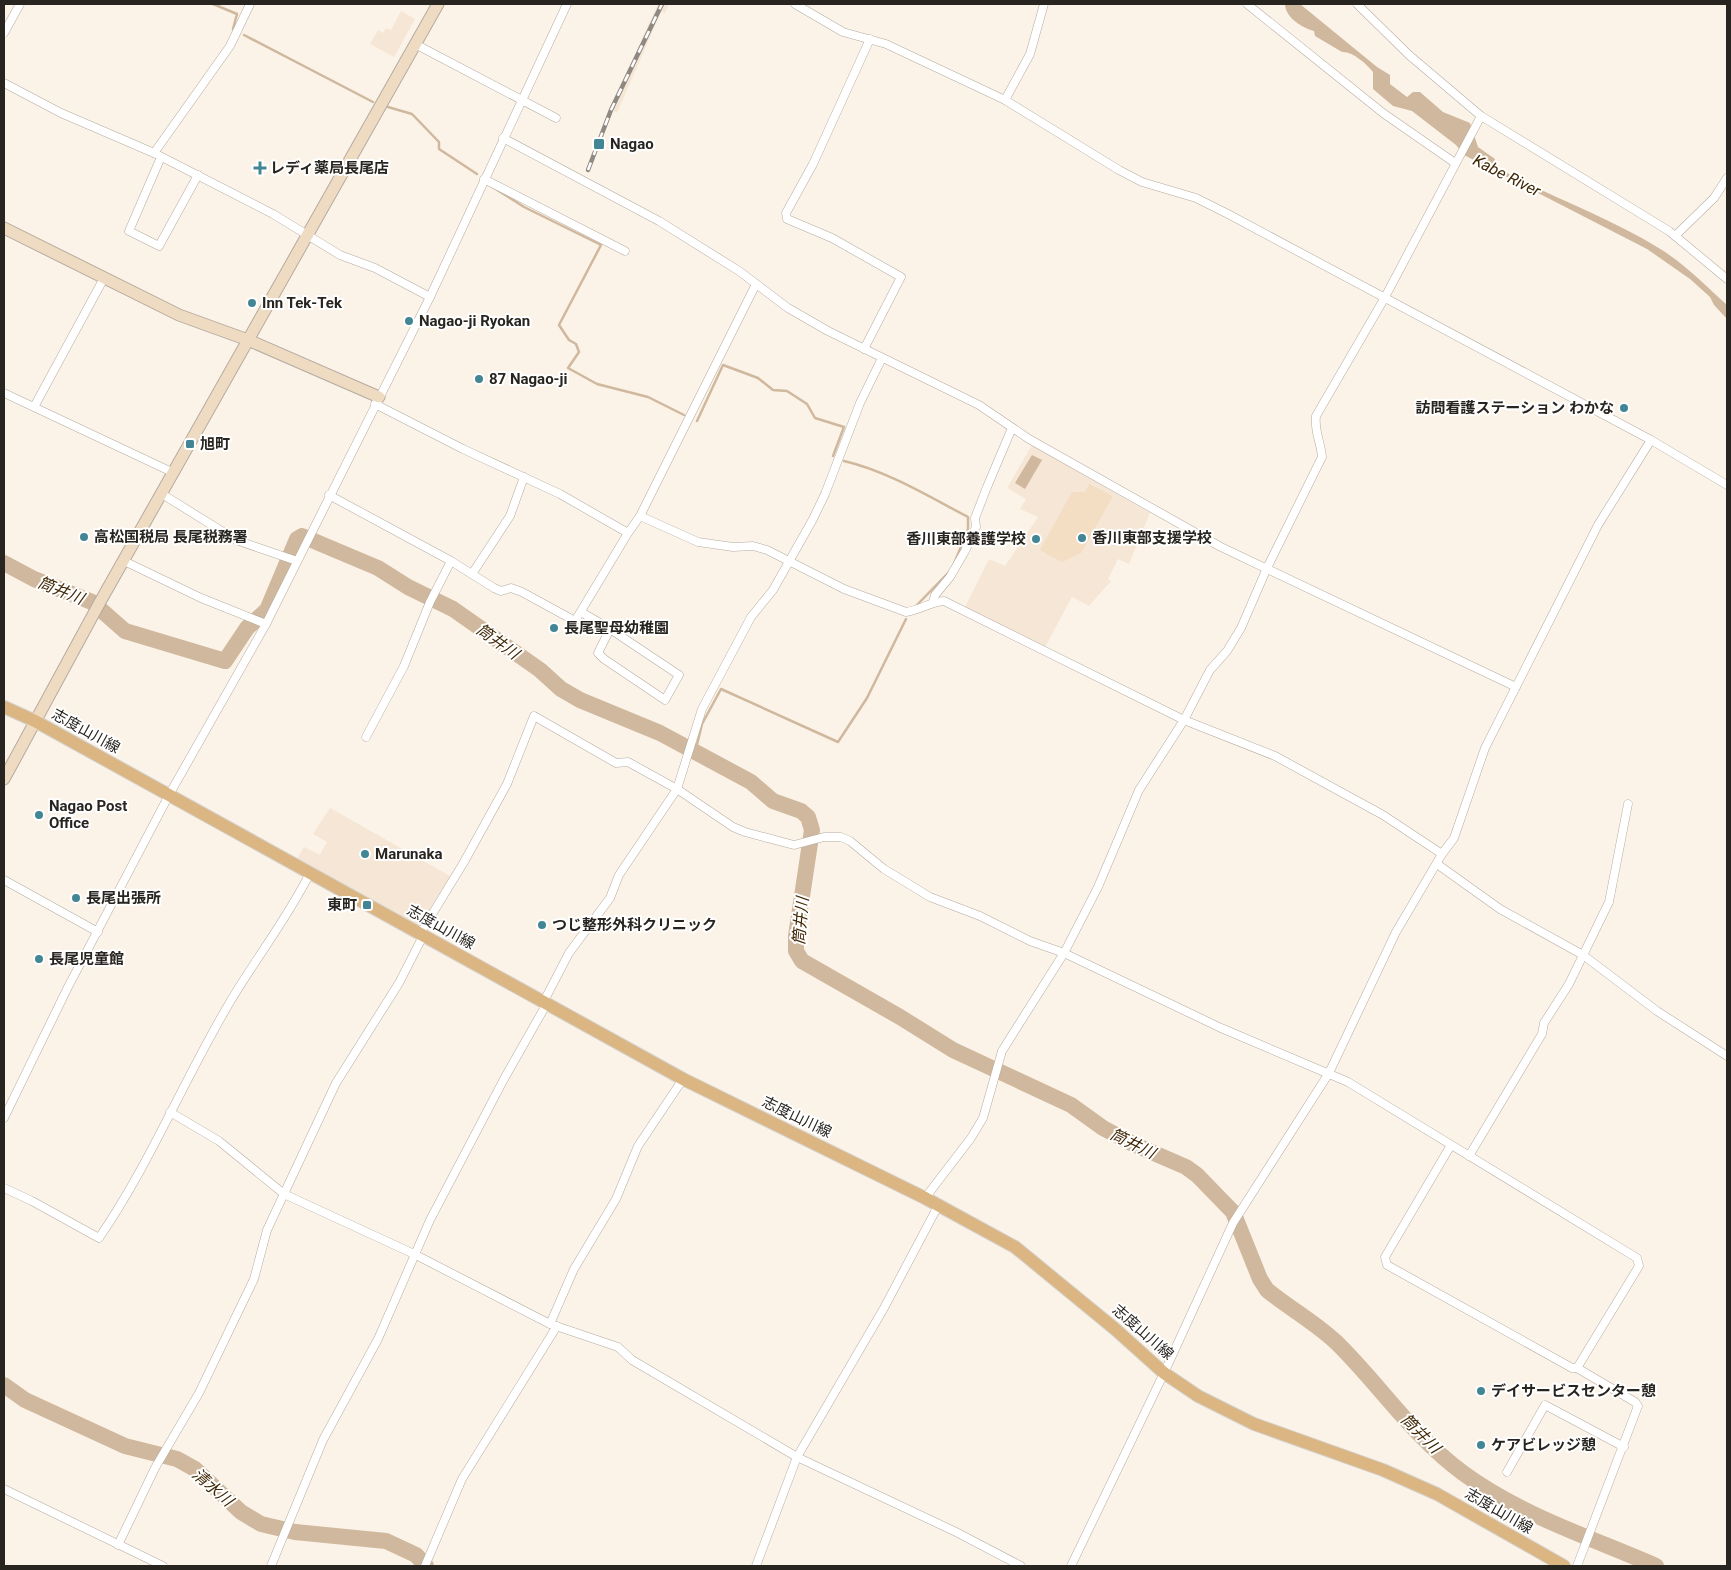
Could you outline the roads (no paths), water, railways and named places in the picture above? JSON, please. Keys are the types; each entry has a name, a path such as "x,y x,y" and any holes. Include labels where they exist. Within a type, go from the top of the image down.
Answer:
{"main road":[{"name":"志度山川線","path":"4,707 35,721 544,1004 683,1079 925,1198 1015,1247 1077,1297 1164,1373 1227,1412 1382,1470 1437,1494 1557,1565"}],"street":[{"path":"4,33 20,4"},
{"path":"198,176 159,246 129,231 157,155 230,46 250,4"},
{"path":"4,779 98,607 438,4"},
{"path":"4,1118 98,932 265,623 294,560 307,542 430,297 567,4"},
{"path":"795,4 843,32 886,44 1005,100 1119,170 1142,182 1196,198 1650,440 1727,485"},
{"path":"1005,100 1030,54 1044,4"},
{"path":"1247,4 1383,113 1457,160"},
{"path":"1357,4 1479,119 1622,200 1675,236 1727,279"},
{"path":"864,349 901,277 832,238 787,219 786,213 812,164 870,39"},
{"path":"415,44 556,118"},
{"path":"4,83 61,113 157,155 273,214 340,255 375,268 430,297"},
{"path":"925,1198 971,1138 983,1118 1002,1051 1064,953 1098,887 1139,790 1184,720 1210,670 1227,651 1241,628 1267,568 1322,457 1321,446 1315,427 1316,416 1384,298 1479,119"},
{"path":"503,138 659,221 719,258 788,308 864,349 979,405 1012,428 1175,523 1516,687"},
{"path":"1675,236 1714,198 1727,178"},
{"path":"484,179 625,251"},
{"path":"4,228 179,314 248,340 377,400 463,449 560,494 628,533"},
{"path":"34,407 104,278"},
{"path":"329,495 451,561 501,591 511,588 522,592 575,621 640,516 756,284"},
{"path":"271,1566 323,1440 378,1339 414,1254 569,953 610,898 618,875 677,789 695,725 751,616 773,590 825,494 860,403 882,358"},
{"path":"4,393 174,473"},
{"path":"933,602 935,594 950,577 965,551 976,527 975,518 1012,428"},
{"path":"1071,1566 1164,1373 1233,1223 1329,1073 1380,962 1442,854 1454,838 1485,748 1598,525 1650,440"},
{"path":"472,574 510,516 524,477"},
{"path":"162,494 224,534 294,560"},
{"path":"640,516 698,542 733,547 753,546 767,550 844,589 906,612 917,611 933,602 944,600 1110,685 1184,720 1275,756 1383,815 1442,854"},
{"path":"124,561 202,598 265,623"},
{"path":"366,737 404,666 431,598 451,561"},
{"path":"581,612 610,629 679,675 665,700 598,653 610,629"},
{"path":"118,1545 159,1461 199,1393 254,1279 267,1230 336,1083 399,983 422,935 507,784 534,716 616,762 628,762 677,789 739,829 784,844 806,843 817,839 841,837 850,841 884,869 916,889 980,916 1030,941 1064,953 1221,1028 1329,1073 1637,1258 1639,1266 1577,1368"},
{"path":"1470,1156 1542,1034 1544,1023 1568,984 1609,902 1628,804"},
{"path":"1437,864 1500,908 1583,955 1657,1011 1727,1056"},
{"path":"4,1188 32,1201 99,1238 124,1202 170,1112 230,1002 292,908 310,873"},
{"path":"4,880 98,932"},
{"path":"426,1564 462,1479 554,1325 574,1269 616,1199 638,1146 683,1079"},
{"path":"170,1112 219,1141 284,1194 414,1254 554,1325 618,1347 632,1360 797,1457 956,1532 1021,1566"},
{"path":"1451,1145 1385,1257 1387,1265 1572,1368 1577,1368 1635,1402 1638,1406 1624,1447 1576,1566"},
{"path":"756,1566 797,1457 884,1308 938,1206"},
{"path":"1507,1472 1545,1405 1624,1447"},
{"path":"4,1489 163,1566"}],"water":[{"name":"Kabe River","path":"1285,4 1300,4 1377,67 1390,75 1390,84 1407,97 1413,92 1420,92 1443,112 1470,123 1478,147 1495,159 1494,166 1617,225 1667,253 1694,274 1727,305 1727,319 1714,305 1710,297 1690,279 1647,249 1464,155 1456,145 1412,111 1393,106 1373,89 1373,72 1367,65 1355,56 1342,52 1315,36 1314,31 1304,27 1291,17"},
{"path":"1032,455 1042,460 1025,489 1015,483"}],"waterway":[{"path":"213,4 237,14 233,29"},
{"path":"244,35 373,102"},
{"path":"388,107 412,114 439,142 439,149 477,174"},
{"path":"491,186 524,207 601,245 559,325 569,340 576,344 579,352 568,368 597,384 648,397 684,415"},
{"path":"697,421 723,365 758,378 773,390 787,391 807,404 815,418 844,427 833,456"},
{"path":"844,461 860,465 892,478 968,517 968,529 954,564"},
{"name":"筒井川","path":"4,563 34,579 92,602 125,631 225,661 247,628 267,610 297,539 302,536 378,568 408,587 453,609 540,670 561,689 580,700 660,733 751,782 773,801 801,811 808,817 812,830 796,936 796,951 802,961 900,1017 953,1050 1071,1105 1103,1128 1133,1144 1186,1167 1197,1175 1233,1212 1260,1279 1267,1290 1322,1330 1339,1345 1413,1428 1445,1459 1485,1488 1532,1514 1656,1566"},
{"path":"914,608 950,571"},
{"path":"695,753 702,724 721,689 838,742 867,698 906,619"},
{"name":"清水川","path":"4,1385 25,1400 125,1446 177,1459 195,1469 241,1512 261,1524 295,1532 386,1541 416,1555 426,1566"}],"railway":[{"path":"588,170 611,110 662,4"}],"place":[{"name":"Nagao","path":"599,144"},
{"name":"レディ薬局長尾店","path":"260,168"},
{"name":"Inn Tek-Tek","path":"252,303"},
{"name":"Nagao-ji Ryokan","path":"409,321"},
{"name":"87 Nagao-ji","path":"479,379"},
{"name":"訪問看護ステーション わかな","path":"1624,408"},
{"name":"旭町","path":"190,444"},
{"name":"高松国税局 長尾税務署","path":"84,537"},
{"name":"香川東部支援学校","path":"1082,538"},
{"name":"香川東部養護学校","path":"1036,539"},
{"name":"長尾聖母幼稚園","path":"554,628"},
{"name":"Nagao Post Office","path":"39,815"},
{"name":"Marunaka","path":"365,854"},
{"name":"長尾出張所","path":"76,898"},
{"name":"東町","path":"367,905"},
{"name":"つじ整形外科クリニック","path":"542,925"},
{"name":"長尾児童館","path":"39,959"},
{"name":"デイサービスセンター憩","path":"1481,1391"},
{"name":"ケアビレッジ憩","path":"1481,1445"}]}
